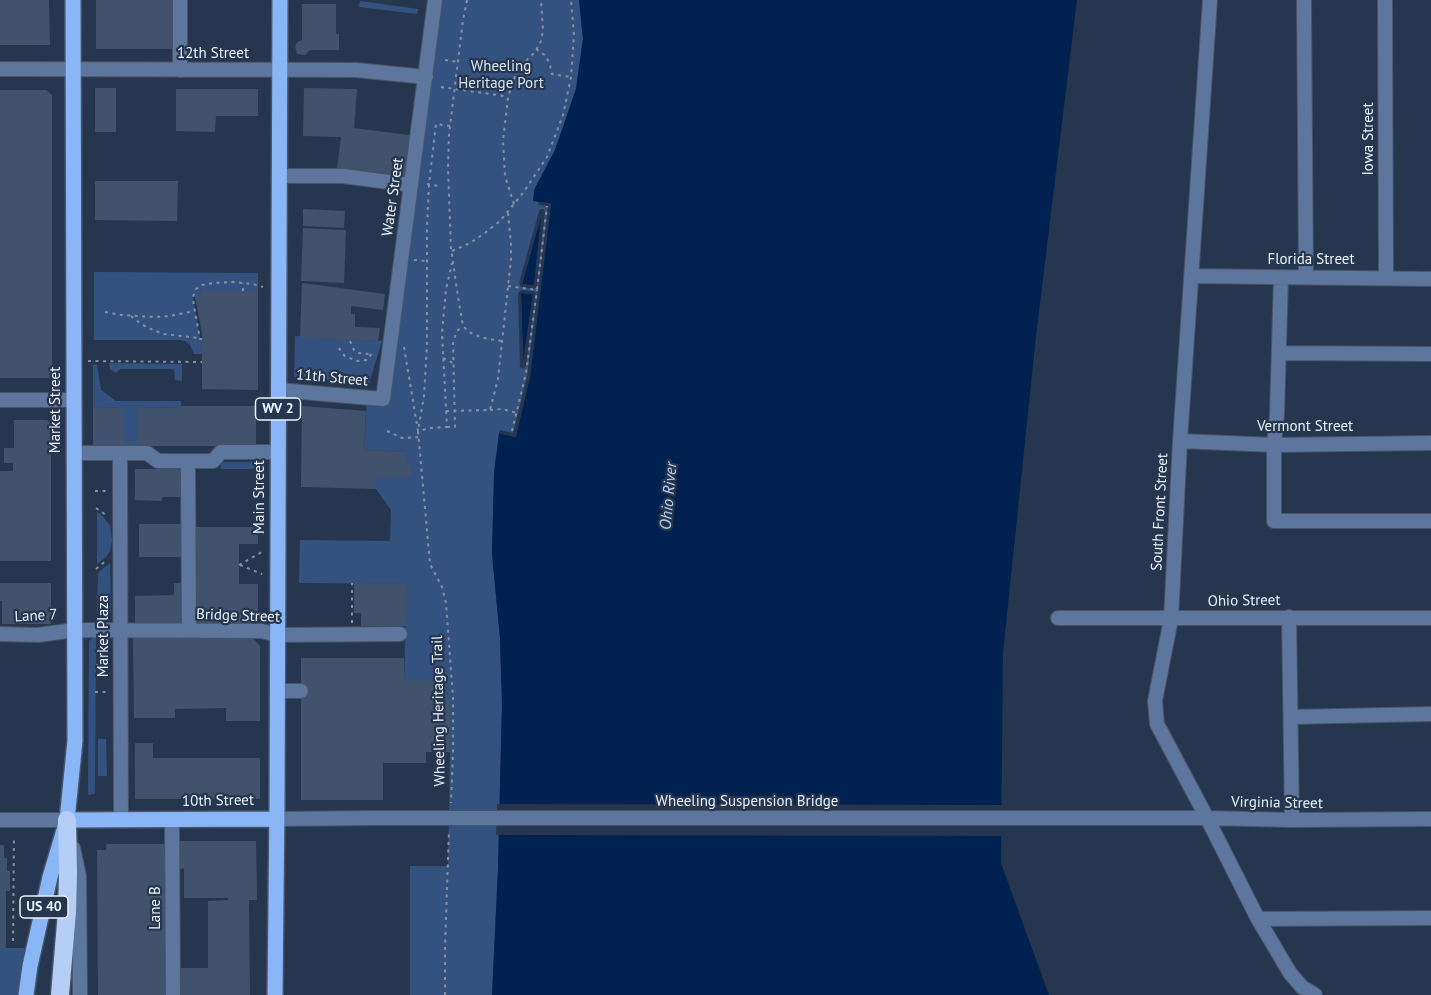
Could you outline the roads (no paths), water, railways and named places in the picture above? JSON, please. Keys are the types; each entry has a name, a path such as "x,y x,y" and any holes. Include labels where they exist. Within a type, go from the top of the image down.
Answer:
{"highway":[{"path":"60,995 67,911 67,820"}],"main road":[{"name":"Market Street","path":"26,995 30,966 50,877 67,820 75,741 73,0"},
{"name":"Main Street","path":"275,995 280,0"},
{"name":"10th Street","path":"67,820 277,819"}],"street":[{"path":"180,0 180,70"},
{"name":"Water Street","path":"383,399 435,0"},
{"name":"South Front Street","path":"1210,0 1180,441 1171,619 1155,701 1157,724 1258,919 1290,974 1302,987 1315,995"},
{"path":"1304,0 1306,277"},
{"name":"Iowa Street","path":"1386,0 1386,277"},
{"name":"12th Street","path":"0,69 356,70 426,77"},
{"path":"279,176 343,176 411,185"},
{"name":"Florida Street","path":"1191,276 1431,279"},
{"path":"1281,276 1274,445 1274,521 1431,521"},
{"path":"1279,353 1431,354"},
{"name":"11th Street","path":"278,390 383,399"},
{"path":"0,400 73,400"},
{"name":"Vermont Street","path":"1180,441 1274,445 1431,443"},
{"path":"74,453 147,453 158,461 213,461 221,452 278,452"},
{"name":"Market Plaza","path":"120,453 121,820"},
{"path":"188,469 189,630"},
{"path":"1289,617 1292,820"},
{"name":"Ohio Street","path":"1058,618 1431,618"},
{"name":"Bridge Street","path":"75,630 400,634"},
{"name":"Lane 7","path":"0,634 38,635 75,630"},
{"path":"277,691 301,691"},
{"path":"1291,717 1431,714"},
{"name":"Virginia Street","path":"1123,818 1431,819"},
{"name":"Wheeling Suspension Bridge","path":"371,819 1123,818"},
{"name":"10th Street","path":"277,819 371,819"},
{"path":"0,820 67,820"},
{"name":"Market Street","path":"67,820 79,876 80,995"},
{"name":"Lane B","path":"172,820 173,995"},
{"path":"1258,919 1431,918"}],"water":[{"name":"Ohio River","path":"579,0 1077,0 1036,336 1003,653 1001,863 1049,995 492,995 502,704 500,638 492,554 494,474 499,433 515,437 530,377 551,204 533,201 534,190 555,150 576,89 583,39"},
{"path":"542,212 534,286 522,284"},
{"path":"521,293 533,294 523,366"}],"park label":[{"name":"Wheeling Heritage Port","path":"501,76"}]}
